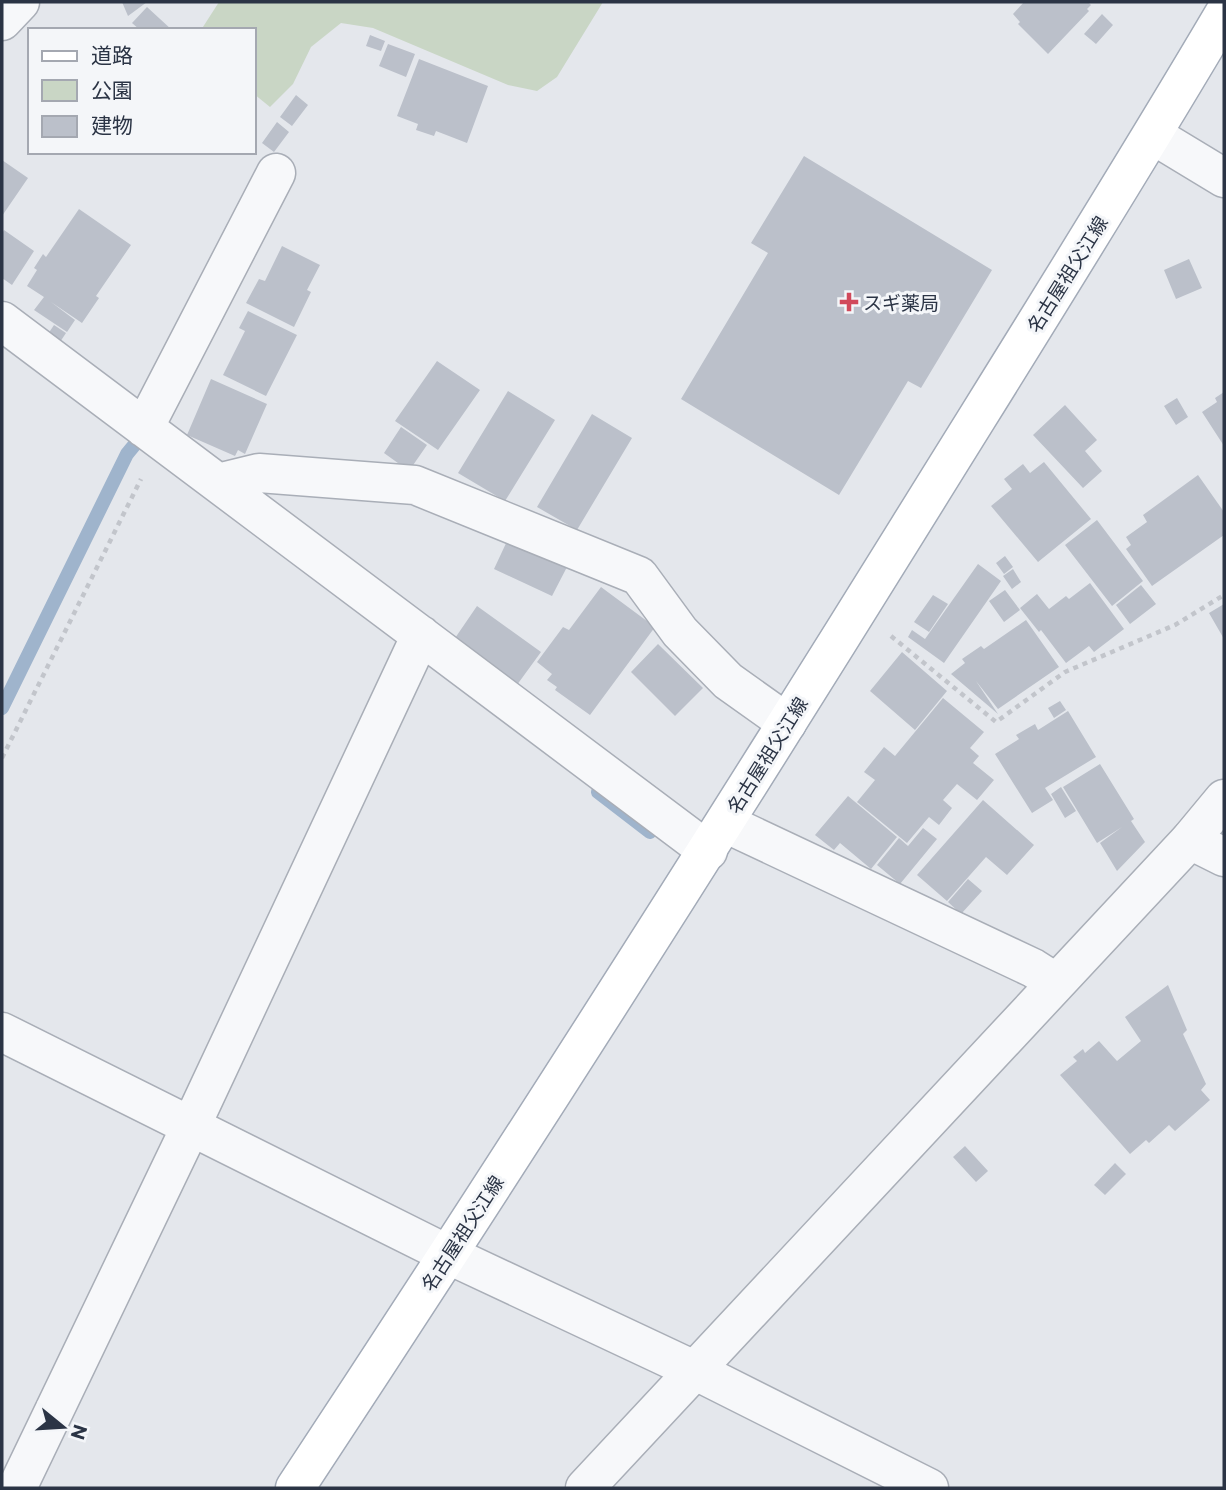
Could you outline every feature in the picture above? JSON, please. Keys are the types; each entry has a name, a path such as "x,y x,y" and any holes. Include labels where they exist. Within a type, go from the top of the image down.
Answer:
{"main road":[{"name":"名古屋祖父江線","path":"295,1488 449,1255 716,837 1153,135 1224,13"}],"street":[{"path":"2,21 20,2"},
{"path":"1153,135 1224,178"},
{"path":"152,435 276,173"},
{"path":"2,321 421,635 716,837 1033,968 1055,982"},
{"path":"218,483 259,473 415,485 639,576 680,632 728,681 787,723"},
{"path":"17,1488 191,1126 421,635"},
{"path":"585,1488 1190,840 1224,799"},
{"path":"1190,840 1224,857"},
{"path":"2,1032 449,1255 694,1370 929,1488"}],"path":[{"path":"2,758 152,435"},
{"path":"858,609 996,722 1065,672 1175,625 1224,595"}],"green space":[{"path":"219,2 603,2 557,77 537,91 508,85 373,28 341,23 311,47 293,84 270,107 256,96 256,28 202,28"}],"building":[{"path":"122,2 147,2 128,16"},
{"path":"1024,2 1088,2 1091,5 1087,9 1089,11 1048,54 1018,24 1020,22 1013,14"},
{"path":"147,7 170,28 138,28 132,23"},
{"path":"1102,14 1113,25 1096,44 1084,34"},
{"path":"370,35 385,41 381,51 366,46"},
{"path":"388,44 415,54 406,77 379,66"},
{"path":"419,59 488,86 467,143 436,131 434,136 416,130 418,124 397,116"},
{"path":"296,95 308,105 292,126 280,117"},
{"path":"277,122 289,132 274,152 262,143"},
{"path":"804,156 992,270 921,388 908,381 839,495 681,399 768,253 751,243"},
{"path":"2,160 28,178 2,216"},
{"path":"79,209 131,245 96,296 99,298 82,323 51,302 75,320 67,332 34,310 44,297 27,286 43,254 46,257"},
{"path":"4,230 34,251 12,285 2,278"},
{"path":"282,246 320,265 307,290 311,292 294,327 246,303 259,279 265,281"},
{"path":"1189,259 1202,288 1176,299 1164,270"},
{"path":"248,311 297,335 266,396 223,375 245,331 239,328"},
{"path":"54,325 66,333 60,342 48,334"},
{"path":"437,361 480,390 438,450 395,421"},
{"path":"211,379 267,404 245,454 238,450 235,456 187,435"},
{"path":"508,391 555,420 505,501 458,473"},
{"path":"1224,392 1224,446 1202,412 1217,402 1215,398"},
{"path":"1177,398 1188,417 1176,425 1164,406"},
{"path":"1065,405 1097,440 1085,451 1102,471 1083,488 1033,435"},
{"path":"592,414 632,438 577,530 537,507"},
{"path":"401,427 427,445 409,471 384,453"},
{"path":"1044,462 1091,519 1038,562 991,506 1012,489 1004,479 1023,464 1030,473"},
{"path":"1198,475 1224,512 1224,535 1152,586 1126,549 1131,545 1126,537 1147,522 1143,515"},
{"path":"1097,520 1143,581 1112,606 1065,545"},
{"path":"508,539 567,567 552,596 494,569"},
{"path":"1005,556 1013,567 1004,574 996,563"},
{"path":"978,564 1001,581 944,663 908,637 912,630 925,639"},
{"path":"1013,569 1021,582 1012,589 1003,576"},
{"path":"1090,583 1124,629 1094,652 1089,646 1066,663 1020,608 1037,594 1049,609 1066,596 1069,599"},
{"path":"1141,585 1156,604 1130,624 1116,605"},
{"path":"601,587 655,627 590,715 555,690 557,687 547,680 552,674 537,662 563,627 569,630"},
{"path":"1005,590 1020,610 1004,622 989,601"},
{"path":"933,595 948,604 929,632 914,622"},
{"path":"1224,604 1224,639 1209,613"},
{"path":"477,606 541,652 514,689 451,644"},
{"path":"1026,620 1059,667 998,709 976,681 998,714 951,674 965,663 962,659 981,646 984,649"},
{"path":"658,644 703,688 675,716 631,672"},
{"path":"902,652 947,691 915,730 870,691"},
{"path":"943,698 984,732 970,748 979,756 973,763 994,780 977,800 957,784 943,800 952,808 939,825 929,817 907,843 857,802 875,780 864,772 884,747 895,756"},
{"path":"1060,701 1066,710 1054,718 1048,708"},
{"path":"1068,711 1096,757 1045,788 1053,800 1032,813 995,754 1019,739 1016,735 1035,724 1038,730"},
{"path":"1100,764 1145,842 1117,871 1100,843 1122,827 1097,843 1063,787"},
{"path":"1061,787 1076,811 1065,818 1051,794"},
{"path":"848,796 897,837 871,869 840,843 834,850 815,835"},
{"path":"983,800 1034,845 1007,875 986,857 947,901 917,875"},
{"path":"923,828 937,839 900,884 877,865 899,838 908,846"},
{"path":"968,879 982,891 961,914 948,902"},
{"path":"1168,985 1187,1030 1183,1034 1206,1084 1201,1090 1210,1100 1175,1131 1169,1125 1149,1143 1146,1140 1130,1154 1060,1075 1077,1061 1073,1057 1083,1049 1085,1053 1099,1041 1117,1061 1141,1041 1125,1017"},
{"path":"965,1146 988,1171 976,1182 953,1157"},
{"path":"1115,1163 1126,1174 1105,1195 1094,1185"}],"waterway":[{"path":"2,708 127,454 136,443"},
{"path":"598,792 650,832"}],"place":[{"name":"スギ薬局","path":"849,302"}]}
